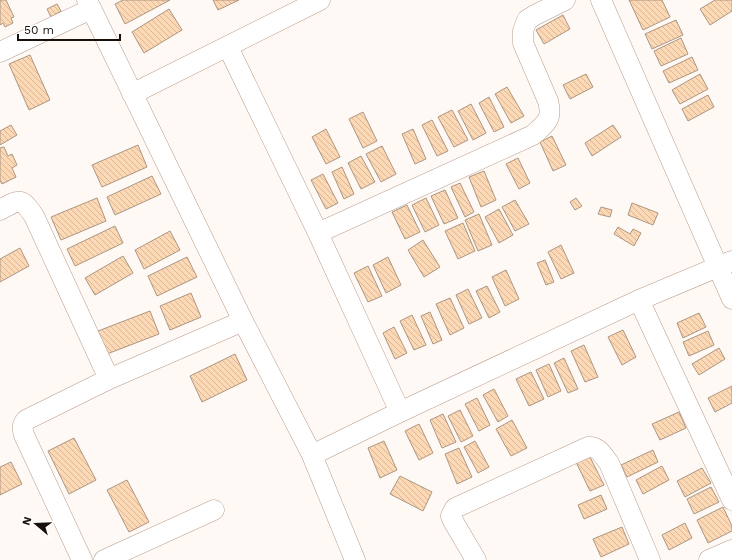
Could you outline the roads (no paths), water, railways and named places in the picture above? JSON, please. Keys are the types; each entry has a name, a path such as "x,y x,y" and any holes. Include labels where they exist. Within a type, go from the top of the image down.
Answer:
{"street":[{"path":"132,94 228,48 320,0"},
{"path":"318,233 534,135 547,122 550,111 548,101 523,43 523,31 528,20 535,14 565,0"},
{"path":"601,0 725,264 732,299"},
{"path":"0,52 89,5 243,321 312,455 355,560"},
{"path":"228,48 318,233 400,412"},
{"path":"0,210 14,202 19,201 24,202 34,216 109,379"},
{"path":"312,455 639,300 725,264"},
{"path":"639,300 732,500"},
{"path":"82,560 24,435 22,427 23,423 26,420 109,379 243,321"},
{"path":"476,560 453,521 451,516 455,508 593,447 598,450 609,463 650,560"},
{"path":"104,560 214,510"},
{"path":"709,560 732,550"}]}
